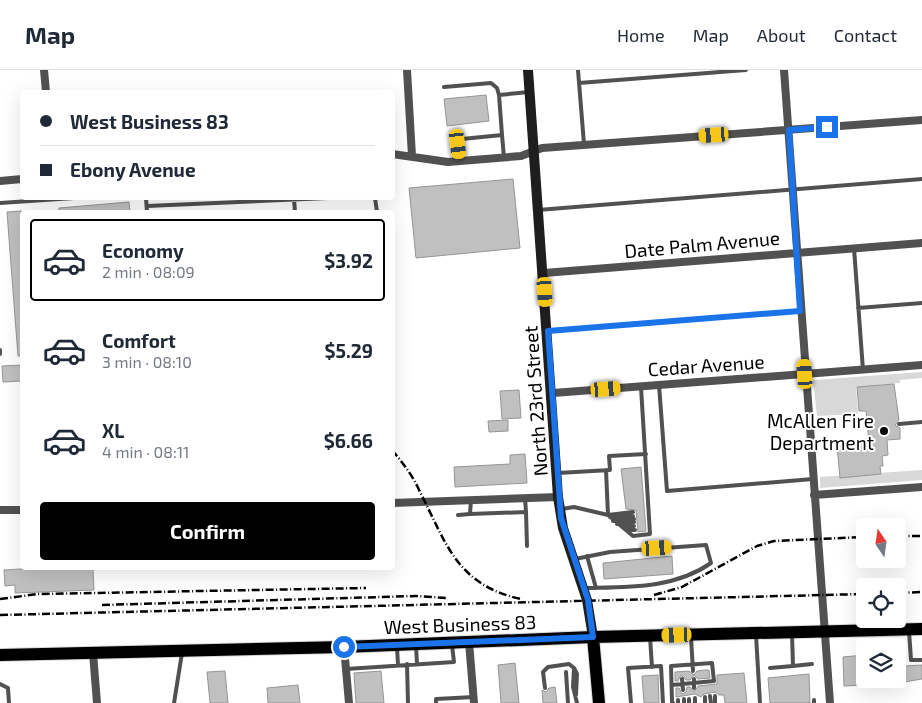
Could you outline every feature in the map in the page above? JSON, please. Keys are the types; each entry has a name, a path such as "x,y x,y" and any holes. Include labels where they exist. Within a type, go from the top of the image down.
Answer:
{"main road":[{"name":"North 23rd Street","path":"528,70 544,273 558,497 563,528 584,588 593,637"},
{"name":"West Business 83","path":"0,655 416,645 650,635 922,629"},
{"path":"593,637 599,703"}],"street":[{"path":"44,70 46,90"},
{"path":"407,70 412,156"},
{"path":"784,70 800,311 830,703"},
{"path":"395,154 448,162 504,158 533,152 542,148 584,144 922,120"},
{"path":"0,181 20,179"},
{"name":"Date Palm Avenue","path":"544,273 922,243"},
{"name":"Cedar Avenue","path":"552,393 922,365"},
{"path":"814,495 922,487"},
{"path":"395,503 558,497"},
{"path":"0,510 20,510"},
{"path":"469,642 474,700"},
{"path":"344,647 348,703"},
{"path":"93,653 96,703"}],"lane":[{"path":"578,70 584,144"},
{"path":"579,83 746,70"},
{"path":"444,87 491,83 497,88 504,158"},
{"path":"499,95 530,92"},
{"path":"460,161 458,144 462,139 502,135"},
{"path":"538,210 922,179"},
{"path":"0,203 44,200"},
{"path":"146,200 147,210"},
{"path":"147,206 273,200"},
{"path":"854,248 862,370"},
{"path":"858,308 922,303"},
{"path":"548,331 800,311"},
{"path":"659,385 668,490 813,480"},
{"path":"560,510 574,507 614,521 633,536 650,534 641,387"},
{"path":"899,424 922,422"},
{"path":"557,473 610,470 609,456 646,454"},
{"path":"606,470 614,521"},
{"path":"525,498 527,546"},
{"path":"470,500 470,514"},
{"path":"458,515 526,512"},
{"path":"614,521 634,521"},
{"path":"614,521 634,521"},
{"path":"614,521 634,521"},
{"path":"626,530 634,521"},
{"path":"574,559 610,552 706,545 711,563 694,575 668,582 584,588"},
{"path":"587,556 596,588"},
{"path":"909,629 911,660 922,660"},
{"path":"792,632 794,666"},
{"path":"756,633 760,703"},
{"path":"691,634 693,671"},
{"path":"650,635 652,667"},
{"path":"346,669 454,662 452,643"},
{"path":"397,645 398,665"},
{"path":"416,645 417,664"},
{"path":"174,703 182,651"},
{"path":"704,663 705,670"},
{"path":"673,703 674,684 671,666 712,663 708,683 694,681 674,684"},
{"path":"407,664 408,703"},
{"path":"545,688 544,672 548,666 569,664 574,668 573,687 576,703"},
{"path":"770,668 812,664"},
{"path":"682,665 682,672"},
{"path":"631,703 628,668 661,666 664,703"},
{"path":"566,672 568,703"},
{"path":"694,681 694,688"},
{"path":"684,682 686,689"},
{"path":"0,684 8,688 9,703"},
{"path":"674,684 677,690"},
{"path":"711,703 712,696 715,703"},
{"path":"705,697 705,703"},
{"path":"436,703 436,699 474,700"}],"shaded area":[{"path":"922,372 922,378 900,380 900,383 856,387 858,414 817,416 813,380"},
{"path":"922,470 922,480 820,488 820,477"}],"building":[{"path":"486,95 489,121 447,126 444,99"},
{"path":"513,179 520,248 416,258 409,188"},
{"path":"129,202 130,210 59,210 59,208"},
{"path":"20,211 20,356 18,356 7,212"},
{"path":"20,365 20,381 3,382 2,366"},
{"name":"McAllen Fire Department","path":"894,384 899,420 895,425 900,428 900,439 887,440 888,455 882,456 883,466 880,466 881,474 840,478 837,446 869,443 866,411 859,411 857,387"},
{"path":"519,390 521,418 502,419 500,391"},
{"path":"508,420 508,431 489,432 488,421"},
{"path":"525,454 527,483 455,487 454,467 510,464 510,455"},
{"path":"641,467 646,531 638,532 636,510 626,509 621,469"},
{"path":"672,556 673,574 604,579 603,563"},
{"path":"4,570 93,570 94,590 15,593 15,585 5,586"},
{"path":"856,656 856,685 844,686 843,657"},
{"path":"515,663 519,703 501,703 498,665"},
{"path":"922,665 922,679 906,682 906,666"},
{"path":"709,670 710,678 698,679 694,675 697,671"},
{"path":"225,671 228,703 210,703 207,672"},
{"path":"381,671 384,703 356,703 354,673"},
{"path":"689,671 694,675 690,680 686,680 681,675 678,681 675,681 675,672"},
{"path":"744,673 747,703 725,703 724,695 719,695 715,692 704,694 701,697 695,694 676,697 676,688 679,688 682,694 686,692 687,687 690,687 694,692 698,686 717,684 717,675"},
{"path":"809,674 810,703 770,703 768,678"},
{"path":"658,675 659,703 644,703 642,676"},
{"path":"298,685 300,703 268,703 267,688"},
{"path":"555,687 557,703 543,703 542,690 546,692 549,688"}],"railway":[{"path":"395,454 414,481 446,544 467,572 481,583 499,592 521,599"},
{"path":"906,536 922,536"},
{"path":"654,595 682,587 757,546 774,541 856,537"},
{"path":"0,599 38,594 366,588"},
{"path":"906,593 922,592"},
{"path":"0,615 856,594"},
{"path":"102,605 416,596 446,598"}],"place":[{"name":"McAllen Fire Department","path":"884,431"}],"route":[{"path":"344,647 593,637 588,600 561,518 558,497 548,331 800,311 789,130 827,127"}]}
